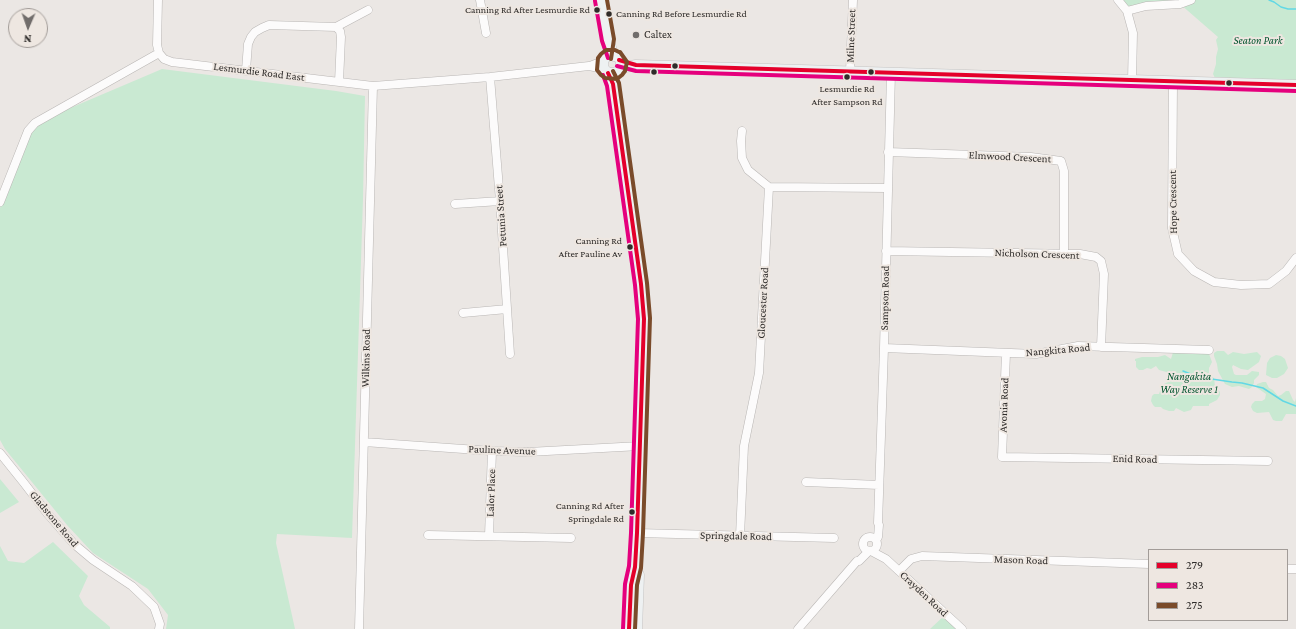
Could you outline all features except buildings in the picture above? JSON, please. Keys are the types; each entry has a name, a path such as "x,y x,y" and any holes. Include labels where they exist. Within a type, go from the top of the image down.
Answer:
{"main road":[{"path":"601,0 608,39 642,284 644,318 638,533 635,567 631,585 629,629"},
{"path":"611,65 1296,85"},
{"path":"635,567 639,575 637,629"}],"street":[{"path":"0,199 28,131 35,123 159,54 157,45 158,0"},
{"path":"480,0 486,33"},
{"name":"Milne Street","path":"850,72 853,0"},
{"path":"1118,0 1127,11 1133,33 1132,81"},
{"path":"1127,11 1146,6 1180,4 1191,0"},
{"path":"246,70 248,44 255,32 262,28 269,25 336,27 368,10"},
{"path":"336,27 340,30 341,37 338,82"},
{"name":"Lesmurdie Road East","path":"159,54 162,58 169,61 373,86 490,77 611,65"},
{"name":"Sampson Road","path":"874,540 878,537 879,529 891,73"},
{"name":"Petunia Street","path":"490,77 510,354"},
{"name":"Hope Crescent","path":"1173,82 1172,228 1178,254 1194,271 1214,282 1241,285 1269,284 1286,271 1296,258"},
{"name":"Wilkins Road","path":"359,629 373,86"},
{"path":"742,131 740,141 742,158 748,170 769,187 887,188"},
{"name":"Elmwood Crescent","path":"888,152 1031,157 1061,161 1064,172 1064,254"},
{"name":"Gloucester Road","path":"740,536 744,446 759,373 769,187"},
{"path":"455,204 500,201"},
{"name":"Nicholson Crescent","path":"886,250 1080,254 1096,257 1101,261 1104,274 1100,347"},
{"path":"462,314 507,309"},
{"name":"Nangkita Road","path":"884,348 1036,354 1078,346 1208,350"},
{"name":"Avonia Road","path":"1002,457 1006,353"},
{"name":"Pauline Avenue","path":"364,442 528,452 640,446"},
{"name":"Lalor Place","path":"489,536 492,451"},
{"name":"Gladstone Road","path":"0,453 47,513 74,544 93,560 132,586 154,607 160,624 159,629"},
{"name":"Enid Road","path":"1002,457 1268,461"},
{"path":"806,482 879,485"},
{"name":"Springdale Road","path":"638,533 834,538"},
{"path":"428,535 571,538"},
{"path":"798,629 868,549 875,549 874,540 864,541 868,549"},
{"name":"Crayden Road","path":"874,540 886,559"},
{"name":"Crayden Road","path":"868,549 886,559 962,629"},
{"name":"Mason Road","path":"899,571 911,559 922,556 1148,564"}],"green space":[{"name":"Seaton Park","path":"1118,0 1296,0 1296,85 1216,80 1213,74 1216,64 1218,49 1216,40 1218,37 1180,4 1127,11"},
{"path":"162,69 365,96 352,538 277,534 276,543 295,629 166,629 168,615 148,589 93,553 67,525 5,449 0,440 0,208 35,123"},
{"name":"Nangakita Way Reserve 1","path":"1174,349 1209,350 1212,362 1209,368 1209,375 1214,378 1215,386 1220,392 1220,395 1217,400 1209,404 1209,406 1193,406 1191,410 1184,412 1176,408 1174,411 1169,411 1153,405 1151,401 1152,396 1154,394 1159,394 1162,385 1168,382 1170,373 1159,370 1156,366 1151,369 1147,368 1139,370 1136,367 1135,359 1165,355 1171,359"},
{"path":"1217,351 1224,351 1228,355 1233,352 1244,354 1257,352 1261,356 1259,362 1248,370 1241,369 1233,365 1232,367 1234,374 1236,375 1247,375 1252,371 1259,372 1259,375 1254,380 1252,387 1249,389 1239,386 1232,387 1225,384 1218,371 1214,356 1214,353"},
{"path":"1276,355 1285,359 1288,368 1284,374 1277,378 1272,378 1266,375 1267,363 1270,358"},
{"path":"1266,382 1269,388 1278,396 1286,391 1289,391 1295,402 1296,398 1296,414 1286,414 1282,421 1276,421 1273,420 1269,412 1257,413 1253,411 1251,407 1255,401 1262,401 1265,399 1266,394 1256,387 1257,384"},
{"path":"0,479 19,502 0,513"},
{"path":"53,542 88,576 79,596 84,605 110,627 110,629 0,629 0,546 8,561 24,563"},
{"path":"945,615 961,629 930,629"}],"waterway":[{"path":"1269,0 1281,7 1296,9"},
{"path":"1183,371 1198,377 1242,383 1263,388 1283,401 1296,406"}],"transit line":[{"name":"275","path":"607,0 614,39 611,59"},
{"name":"283","path":"595,1 602,41 608,58"},
{"name":"275","path":"619,52 615,50 606,50 598,58 597,70 605,78 617,79 625,71 627,62 620,52"},
{"name":"279","path":"619,60 636,65 1296,85"},
{"name":"283","path":"617,66 636,71 1296,91"},
{"name":"275","path":"613,71 619,83 647,283 650,318 643,533 641,568 637,585 635,629"},
{"name":"279","path":"608,73 613,84 641,284 644,319 637,533 635,567 631,585 629,629"},
{"name":"283","path":"603,75 607,86 635,285 638,319 631,533 629,566 625,584 623,629"}],"place":[{"name":"Canning Rd After Lesmurdie Rd","path":"597,10"},
{"name":"Canning Rd Before Lesmurdie Rd","path":"609,14"},
{"name":"Caltex","path":"636,35"},
{"name":"Lesmurdie Rd After Sampson Rd","path":"847,77"},
{"name":"Canning Rd After Pauline Av","path":"630,247"},
{"name":"Canning Rd After Springdale Rd","path":"632,512"}]}
